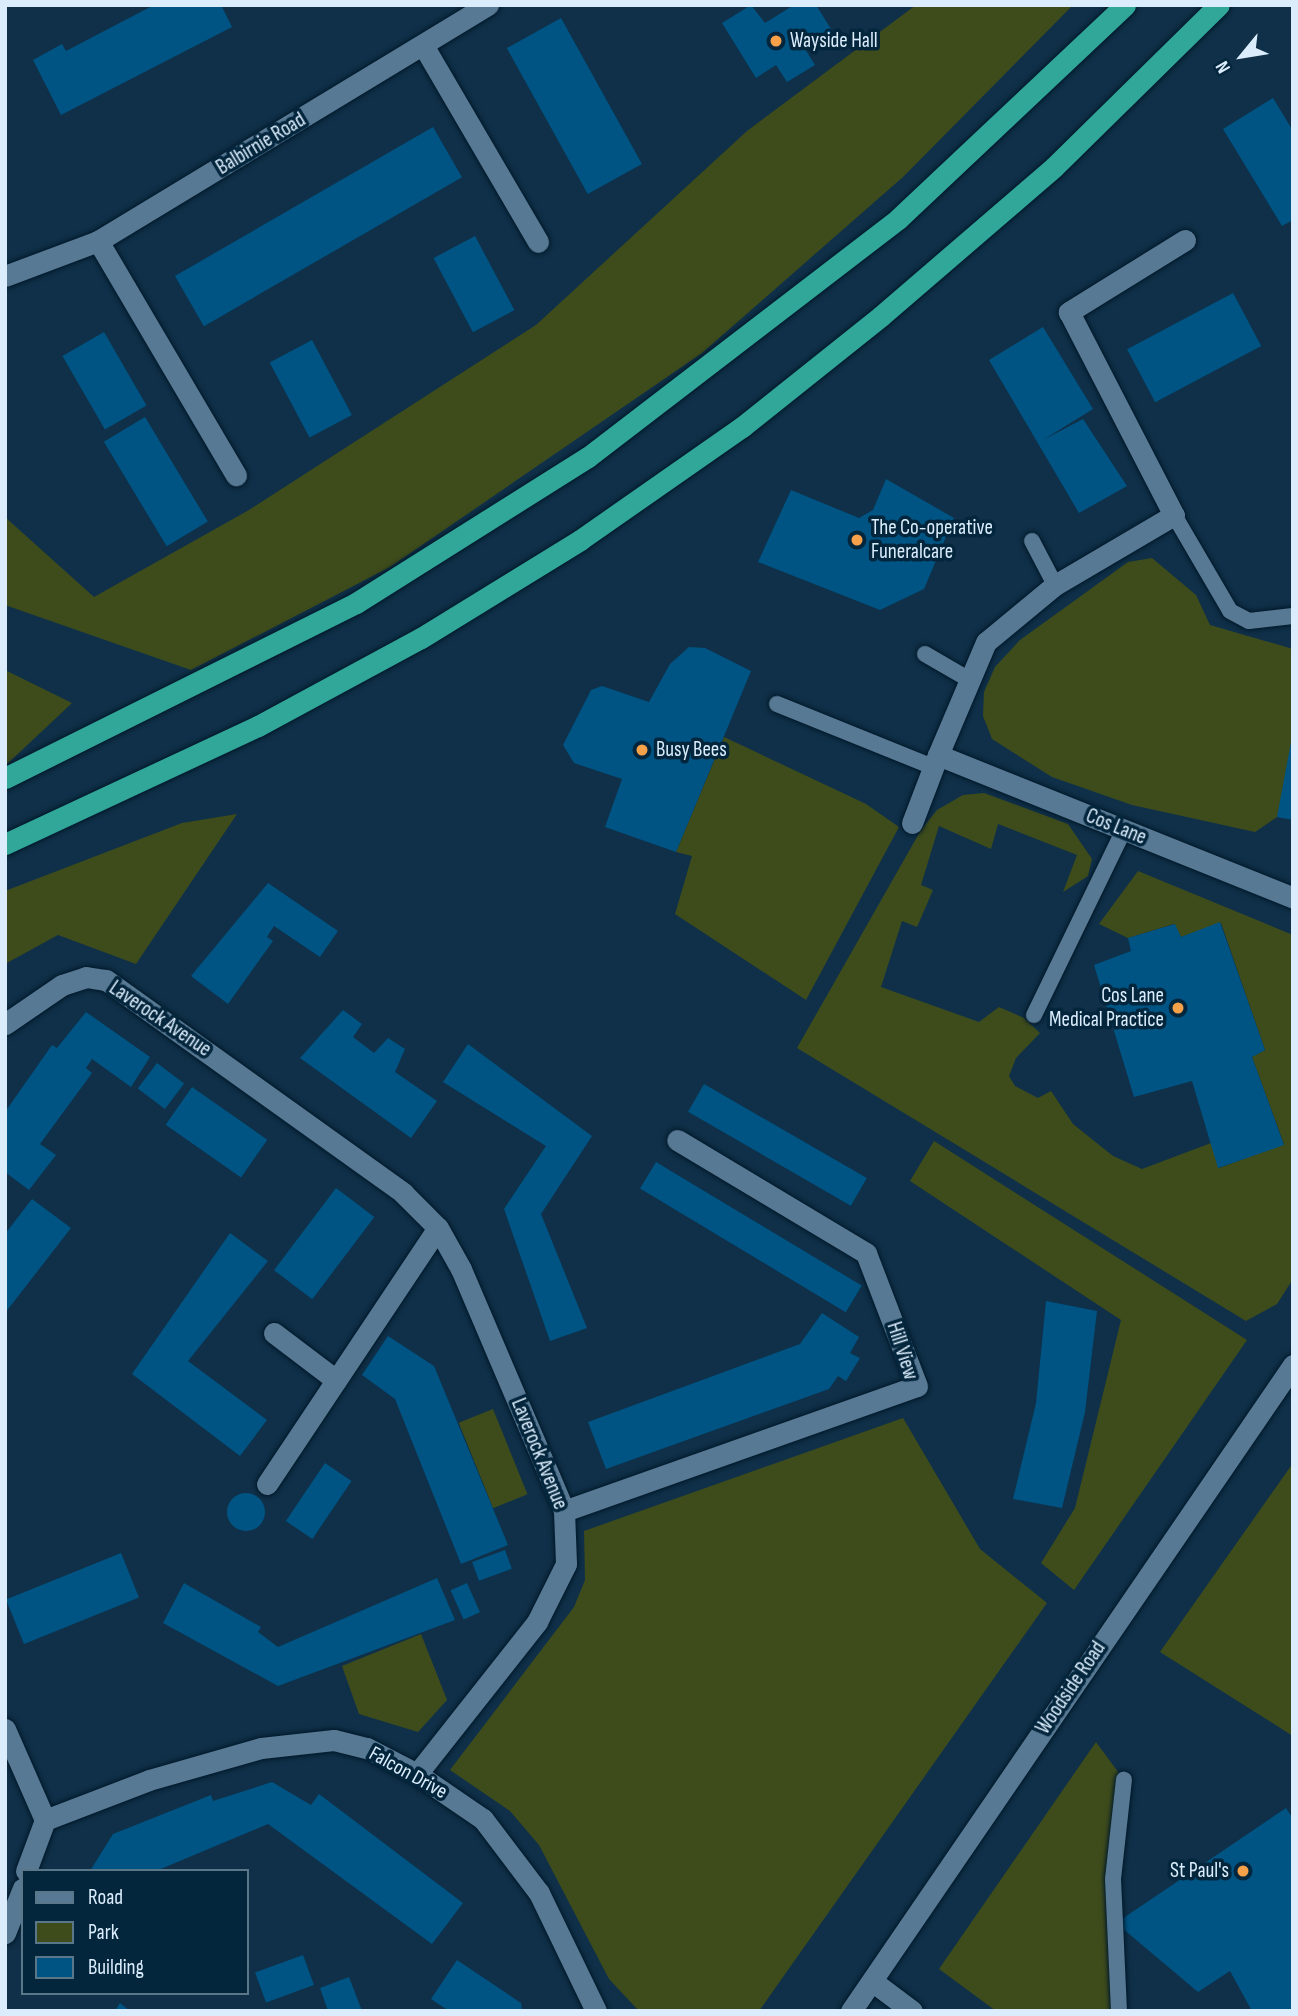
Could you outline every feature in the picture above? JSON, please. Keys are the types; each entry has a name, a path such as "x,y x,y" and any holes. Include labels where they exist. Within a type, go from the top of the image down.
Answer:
{"highway":[{"path":"5,778 223,673 356,603 588,457 888,228 1125,5"},
{"path":"8,843 258,726 421,638 741,428 1054,167 1219,5"}],"street":[{"name":"Balbirnie Road","path":"5,276 98,241 488,5"},
{"path":"423,45 538,242"},
{"path":"912,823 968,679 986,642 1055,585 1174,515 1069,312 1185,240"},
{"path":"98,241 236,475"},
{"name":"Cos Lane","path":"936,761 1124,830 1293,898"},
{"name":"Laverock Avenue","path":"5,1024 62,985 86,977 106,980 403,1193 438,1228 482,1312 564,1511 566,1564 554,1594 417,1774"},
{"name":"Hill View","path":"564,1511 917,1386 866,1253 677,1140"},
{"path":"267,1484 438,1228"},
{"path":"274,1333 336,1380"},
{"name":"Woodside Road","path":"850,2011 1293,1365"},
{"path":"5,1729 44,1820 27,1869"},
{"name":"Falcon Drive","path":"44,1820 149,1780 296,1742 334,1740 367,1748 417,1774 483,1819 515,1856 596,2011"},
{"path":"5,1933 21,1893"},
{"path":"872,1981 912,2011"}],"lane":[{"path":"1174,515 1230,611 1249,621 1293,616"},
{"path":"1032,541 1055,585"},
{"path":"925,654 968,679"},
{"path":"777,704 936,761"},
{"path":"1034,1014 1124,830"},
{"path":"1119,2011 1113,1879 1124,1780"}],"green space":[{"path":"916,5 1073,5 903,177 702,353 390,567 191,670 5,605 5,517 94,597 249,510 536,325 747,131"},
{"path":"1152,558 1196,595 1210,625 1293,649 1293,746 1277,817 1255,832 1132,805 1052,777 992,739 983,716 984,692 995,667 1020,640 1128,562"},
{"path":"5,670 72,703 5,766"},
{"path":"724,737 866,804 899,827 806,1000 675,914 692,856 676,852"},
{"path":"984,793 1068,824 1092,859 1088,876 1063,892 1077,855 998,824 991,849 939,826 921,885 933,890 917,927 902,921 881,987 979,1022 999,1007 1024,1018 1040,1033 1016,1058 1009,1076 1015,1086 1038,1098 1051,1091 1073,1124 1113,1156 1142,1169 1211,1143 1219,1168 1284,1144 1252,1057 1265,1050 1221,923 1181,937 1174,924 1128,938 1099,924 1138,871 1293,935 1293,1279 1277,1304 1246,1321 797,1048 921,830 937,810 963,795"},
{"path":"237,814 136,964 58,935 5,964 5,891 182,823"},
{"path":"934,1141 1247,1340 1074,1590 1041,1563 1075,1508 1121,1320 910,1181"},
{"path":"493,1409 527,1494 493,1508 459,1423"},
{"path":"903,1418 980,1549 1047,1603 759,2011 639,2011 609,1979 539,1845 510,1811 450,1770 574,1607 585,1580 584,1531"},
{"path":"1293,1463 1293,1736 1160,1652"},
{"path":"421,1634 447,1700 418,1732 359,1714 342,1666"},
{"path":"1096,1742 1124,1780 1116,1923 1121,2011 996,2011 939,1969"}],"building":[{"path":"154,5 221,5 232,27 61,115 33,60 62,44 66,51"},
{"name":"Wayside Hall","path":"751,5 765,23 794,5 816,5 833,32 805,49 815,65 787,82 776,65 756,78 722,23"},
{"path":"561,18 642,164 588,194 507,48"},
{"path":"1273,98 1293,131 1293,220 1282,226 1223,129"},
{"path":"433,127 462,177 204,326 175,276"},
{"path":"475,236 514,310 473,332 434,258"},
{"path":"1233,293 1261,346 1155,402 1127,349"},
{"path":"1043,327 1093,409 1043,440 1083,419 1127,486 1079,513 989,360"},
{"path":"104,332 146,406 105,430 62,356"},
{"path":"312,340 352,415 310,438 270,363"},
{"path":"145,417 208,522 167,546 104,442"},
{"name":"The Co-operative Funeralcare","path":"886,479 954,518 924,589 880,610 758,562 791,490 859,518 873,510"},
{"name":"Busy Bees","path":"689,647 705,648 751,671 676,852 605,827 622,779 574,763 563,745 591,690 602,686 649,702 670,664"},
{"path":"1293,742 1293,820 1277,817"},
{"path":"268,883 338,931 320,957 274,926 267,937 273,941 228,1004 191,976"},
{"name":"Cos Lane Medical Practice","path":"1220,922 1265,1050 1252,1057 1284,1145 1218,1168 1192,1081 1134,1097 1094,965 1131,951 1128,938 1175,924 1181,937"},
{"path":"343,1010 362,1024 353,1037 374,1053 388,1038 405,1049 395,1072 437,1101 411,1138 300,1058"},
{"path":"86,1012 150,1057 131,1087 92,1059 86,1068 92,1073 40,1144 56,1155 29,1190 5,1172 5,1112 52,1045 57,1048"},
{"path":"468,1044 592,1136 541,1214 587,1328 550,1341 504,1209 546,1146 443,1082"},
{"path":"157,1063 184,1083 165,1109 138,1089"},
{"path":"704,1084 867,1178 851,1206 688,1112"},
{"path":"192,1087 267,1140 241,1177 166,1125"},
{"path":"656,1162 862,1286 846,1312 640,1189"},
{"path":"336,1188 374,1217 312,1299 274,1270"},
{"path":"32,1199 71,1228 5,1313 5,1234"},
{"path":"230,1233 268,1261 188,1361 267,1420 240,1456 132,1374"},
{"path":"1046,1301 1097,1311 1085,1412 1062,1508 1013,1499 1036,1403"},
{"path":"822,1313 859,1337 850,1353 860,1358 846,1381 838,1376 829,1389 606,1469 588,1422 800,1344"},
{"path":"388,1336 434,1366 508,1545 461,1564 395,1399 362,1375"},
{"path":"325,1463 352,1481 312,1539 286,1521"},
{"path":"246,1493 259,1499 265,1512 259,1525 246,1531 233,1525 227,1512 233,1499"},
{"path":"505,1550 512,1569 479,1581 472,1562"},
{"path":"121,1553 139,1598 24,1644 6,1599"},
{"path":"437,1578 455,1620 278,1686 163,1623 184,1583 261,1627 258,1632 278,1647"},
{"path":"467,1583 480,1612 464,1620 451,1590"},
{"path":"272,1782 311,1805 319,1794 463,1903 432,1944 268,1824 161,1869 91,1869 113,1834 211,1795 213,1801"},
{"name":"St Paul's","path":"1286,1808 1293,1819 1293,2011 1252,2011 1230,1971 1198,1992 1116,1923"},
{"path":"303,1955 314,1985 266,2003 255,1972"},
{"path":"457,1960 521,2003 522,2011 449,2011 431,1999"},
{"path":"349,1977 362,2011 328,2011 320,1988"},
{"path":"120,2003 130,2011 115,2011"}],"place":[{"name":"Wayside Hall","path":"776,41"},
{"name":"The Co-operative Funeralcare","path":"857,540"},
{"name":"Busy Bees","path":"642,750"},
{"name":"Cos Lane Medical Practice","path":"1178,1008"},
{"name":"St Paul's","path":"1243,1871"}]}
